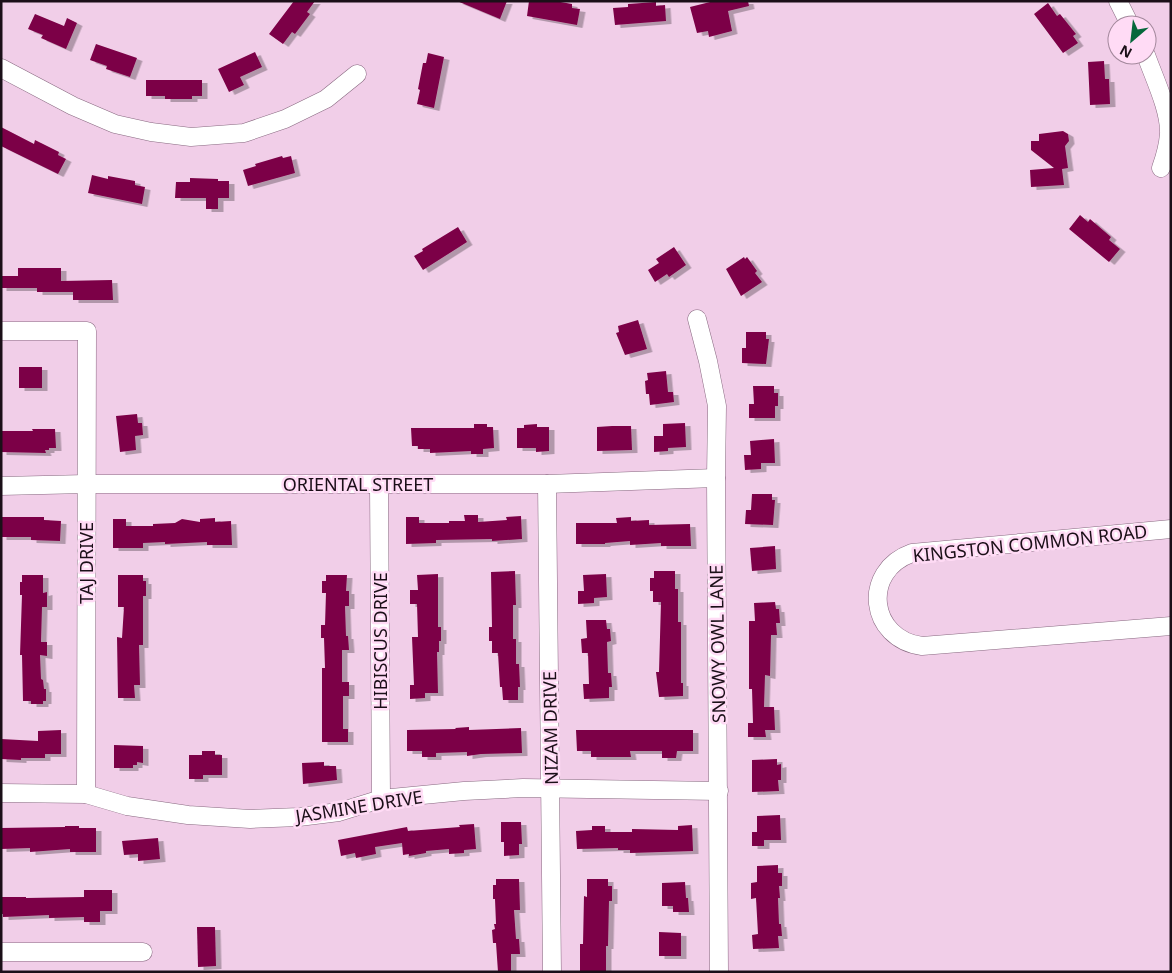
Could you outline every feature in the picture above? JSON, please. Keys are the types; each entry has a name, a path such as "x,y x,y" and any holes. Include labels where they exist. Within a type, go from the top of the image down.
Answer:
{"street":[{"path":"1118,1 1125,15"},
{"path":"1149,65 1168,120 1167,152 1162,168"},
{"path":"1,68 73,106 115,124 151,132 191,137 244,133 286,119 326,99 357,74"},
{"name":"SNOWY OWL LANE","path":"697,319 717,406 719,972"},
{"name":"TAJ DRIVE","path":"1,331 87,332 86,794"},
{"name":"ORIENTAL STREET","path":"1,486 86,484 547,484 716,478"},
{"name":"HIBISCUS DRIVE","path":"379,484 380,799"},
{"name":"NIZAM DRIVE","path":"547,484 552,972"},
{"name":"KINGSTON COMMON ROAD","path":"1171,530 912,553 898,559 888,569 880,582 877,596 879,611 889,630 907,643 922,646 1171,626"},
{"name":"JASMINE DRIVE","path":"1,793 86,794 127,806 188,814 250,819 300,817 339,812 380,799 464,791 550,789 719,791"},
{"path":"1,952 143,952"}],"building":[{"path":"294,1 315,1 307,12 310,14 295,34 292,32 283,44 269,34"},
{"path":"457,1 507,1 500,19"},
{"path":"529,1 555,1 572,4 572,8 580,9 577,25 527,16"},
{"path":"714,1 748,1 749,6 728,11 732,31 709,37 708,31 697,33 690,7"},
{"path":"656,2 656,6 665,5 666,21 615,25 613,8 628,7 628,4"},
{"path":"1048,3 1057,16 1060,14 1076,34 1073,36 1078,43 1063,53 1034,14"},
{"path":"35,14 64,26 67,18 77,23 66,49 41,38 43,35 28,29"},
{"path":"96,44 137,58 130,77 106,69 107,66 90,60"},
{"path":"255,52 262,67 240,77 244,85 229,92 218,69"},
{"path":"428,53 444,57 434,108 417,104 423,63 426,63"},
{"path":"1104,61 1105,79 1109,79 1110,104 1090,105 1088,62"},
{"path":"146,80 202,80 202,96 192,96 192,99 165,99 165,96 146,96"},
{"path":"1,127 34,144 35,140 59,152 58,155 66,159 58,174 1,146"},
{"path":"1063,131 1068,134 1069,141 1065,146 1068,168 1062,169 1064,185 1031,187 1030,170 1054,168 1031,150 1031,141 1039,141 1039,134"},
{"path":"282,156 283,158 291,156 295,173 248,186 243,170 256,166 255,164"},
{"path":"92,175 108,179 108,176 135,181 135,185 145,187 142,204 88,193"},
{"path":"190,178 229,181 229,198 218,198 218,209 206,209 206,198 175,198 176,182 190,182"},
{"path":"1080,215 1088,222 1090,219 1111,237 1109,240 1120,249 1109,262 1069,229"},
{"path":"458,227 467,242 423,270 414,256"},
{"path":"674,247 686,265 669,277 667,274 655,282 648,270 659,263 656,259"},
{"path":"744,257 745,259 747,257 762,282 741,296 726,269"},
{"path":"18,268 61,268 61,281 112,280 113,300 73,300 73,292 37,292 37,288 1,288 1,276 18,276"},
{"path":"638,320 647,349 625,355 616,333 619,332 618,326"},
{"path":"746,332 766,332 766,339 769,339 766,364 742,363 742,348 746,348"},
{"path":"19,367 42,367 42,388 19,388"},
{"path":"666,371 668,392 673,392 674,402 650,405 649,394 646,394 645,381 648,380 647,373"},
{"path":"753,386 774,386 774,393 778,393 778,406 775,406 775,418 749,418 749,404 754,404"},
{"path":"137,414 138,423 142,423 143,435 135,436 136,450 120,452 116,416"},
{"path":"685,423 686,447 668,448 668,451 654,452 654,436 663,436 663,424"},
{"path":"474,424 487,424 487,427 493,427 494,448 483,449 483,454 471,454 471,451 430,453 430,449 418,449 418,446 412,446 411,428 474,428"},
{"path":"537,424 537,427 549,427 549,451 536,452 536,448 517,448 517,428 524,428 524,425"},
{"path":"631,426 632,450 597,451 597,427"},
{"path":"32,429 55,429 56,448 45,450 46,453 1,452 1,431 33,431"},
{"path":"774,439 775,463 761,463 761,469 745,470 744,455 751,455 750,441"},
{"path":"752,494 772,494 772,500 775,500 773,525 745,524 746,510 751,510"},
{"path":"464,515 478,515 478,522 507,520 506,517 521,516 522,539 492,541 492,539 436,540 436,543 406,544 406,517 419,517 419,523 449,523 449,521 465,521"},
{"path":"1,517 44,517 44,520 61,521 60,541 31,540 31,537 1,537"},
{"path":"631,517 631,521 649,520 649,525 690,524 691,546 661,546 661,543 630,545 630,541 605,544 576,544 576,523 617,523 616,518"},
{"path":"215,518 215,522 231,521 232,545 207,545 207,542 165,544 165,542 143,543 143,548 113,548 113,519 126,519 126,526 153,526 153,524 175,523 182,519 200,522 200,519"},
{"path":"775,546 776,569 752,571 750,548"},
{"path":"515,571 516,605 513,605 513,639 516,639 516,664 519,664 520,687 518,687 518,700 503,700 502,687 500,687 498,653 492,653 492,641 489,641 489,627 492,627 491,572"},
{"path":"654,571 675,571 675,589 678,589 678,622 681,622 681,683 683,683 683,696 659,697 656,672 659,672 661,602 653,602 653,591 650,591 650,578 654,578"},
{"path":"438,574 438,627 441,627 441,641 439,641 439,652 437,652 438,693 425,693 425,698 410,699 410,685 414,685 412,637 418,637 417,604 410,604 410,590 418,590 417,575"},
{"path":"606,574 607,597 594,598 594,603 578,604 578,591 584,591 583,575"},
{"path":"22,575 43,575 43,593 47,592 47,607 42,607 41,642 47,642 47,656 40,655 41,679 43,680 44,689 46,689 46,701 43,701 43,704 31,704 31,701 23,701 22,655 20,655 22,595 20,595 20,582 22,582"},
{"path":"118,575 143,575 143,581 146,581 146,596 143,596 143,645 139,645 140,685 134,685 135,698 118,698 117,637 122,638 124,607 118,607"},
{"path":"326,575 347,575 346,591 349,591 349,606 345,606 346,636 348,636 349,650 342,650 342,682 349,682 349,696 343,696 343,729 348,729 348,742 322,742 322,668 325,668 324,638 321,638 321,625 325,625 326,593 322,593 322,581 326,581"},
{"path":"775,602 776,609 779,609 780,623 776,623 777,635 771,635 770,676 765,675 764,707 774,707 775,730 765,730 766,737 748,737 748,723 753,723 752,689 749,689 749,621 755,621 754,603"},
{"path":"586,620 606,620 607,629 610,629 611,641 607,642 608,673 611,673 612,687 609,687 609,698 584,699 583,684 589,684 588,653 582,653 581,639 587,638"},
{"path":"469,727 469,730 521,728 522,753 467,756 467,752 436,753 436,757 422,757 422,751 407,751 407,730"},
{"path":"61,730 61,754 45,754 45,758 21,758 21,760 1,759 1,739 38,741 38,731"},
{"path":"576,730 693,730 693,751 677,751 676,758 662,758 662,751 630,751 631,757 591,757 591,751 577,751"},
{"path":"114,745 143,746 143,763 137,762 137,765 133,765 133,768 114,768"},
{"path":"202,751 215,751 215,755 222,755 222,775 203,775 203,779 189,779 189,755 202,755"},
{"path":"777,759 777,765 781,764 781,780 778,780 779,791 752,792 752,760"},
{"path":"324,762 324,766 336,766 337,780 303,784 302,763"},
{"path":"780,815 781,840 764,840 764,846 752,846 752,832 757,832 757,816"},
{"path":"501,822 521,822 522,844 519,844 519,855 504,856 504,842 501,842"},
{"path":"474,824 476,849 464,850 464,853 449,854 449,849 426,851 426,853 409,856 409,854 403,855 402,843 375,847 376,854 356,858 355,853 341,856 338,840 407,827 408,831 460,827 459,825"},
{"path":"692,825 693,851 630,853 630,850 618,850 618,848 577,849 576,831 592,830 592,826 605,826 605,832 632,832 632,829 678,830 678,826"},
{"path":"65,826 96,828 96,852 70,852 70,849 30,852 30,848 1,849 1,828"},
{"path":"158,838 160,859 138,861 138,854 124,855 122,841"},
{"path":"778,865 778,873 782,873 782,886 779,886 780,898 778,898 779,924 781,924 782,936 778,936 779,948 753,949 752,935 758,934 756,898 751,899 751,883 757,882 757,866"},
{"path":"496,879 519,879 520,910 514,910 516,939 519,939 520,954 511,954 511,972 498,972 496,943 493,943 492,930 495,929 494,924 496,924 493,885 496,885"},
{"path":"587,879 608,879 608,886 612,886 612,901 609,901 606,972 580,972 580,944 583,944 584,896 587,897"},
{"path":"685,882 689,912 673,912 673,906 662,906 662,883"},
{"path":"84,890 112,890 112,911 100,911 100,922 84,922 84,917 49,918 49,915 3,917 3,914 1,914 1,897 84,897"},
{"path":"197,927 215,927 216,966 198,967"},
{"path":"659,932 681,933 681,956 659,956"}]}
